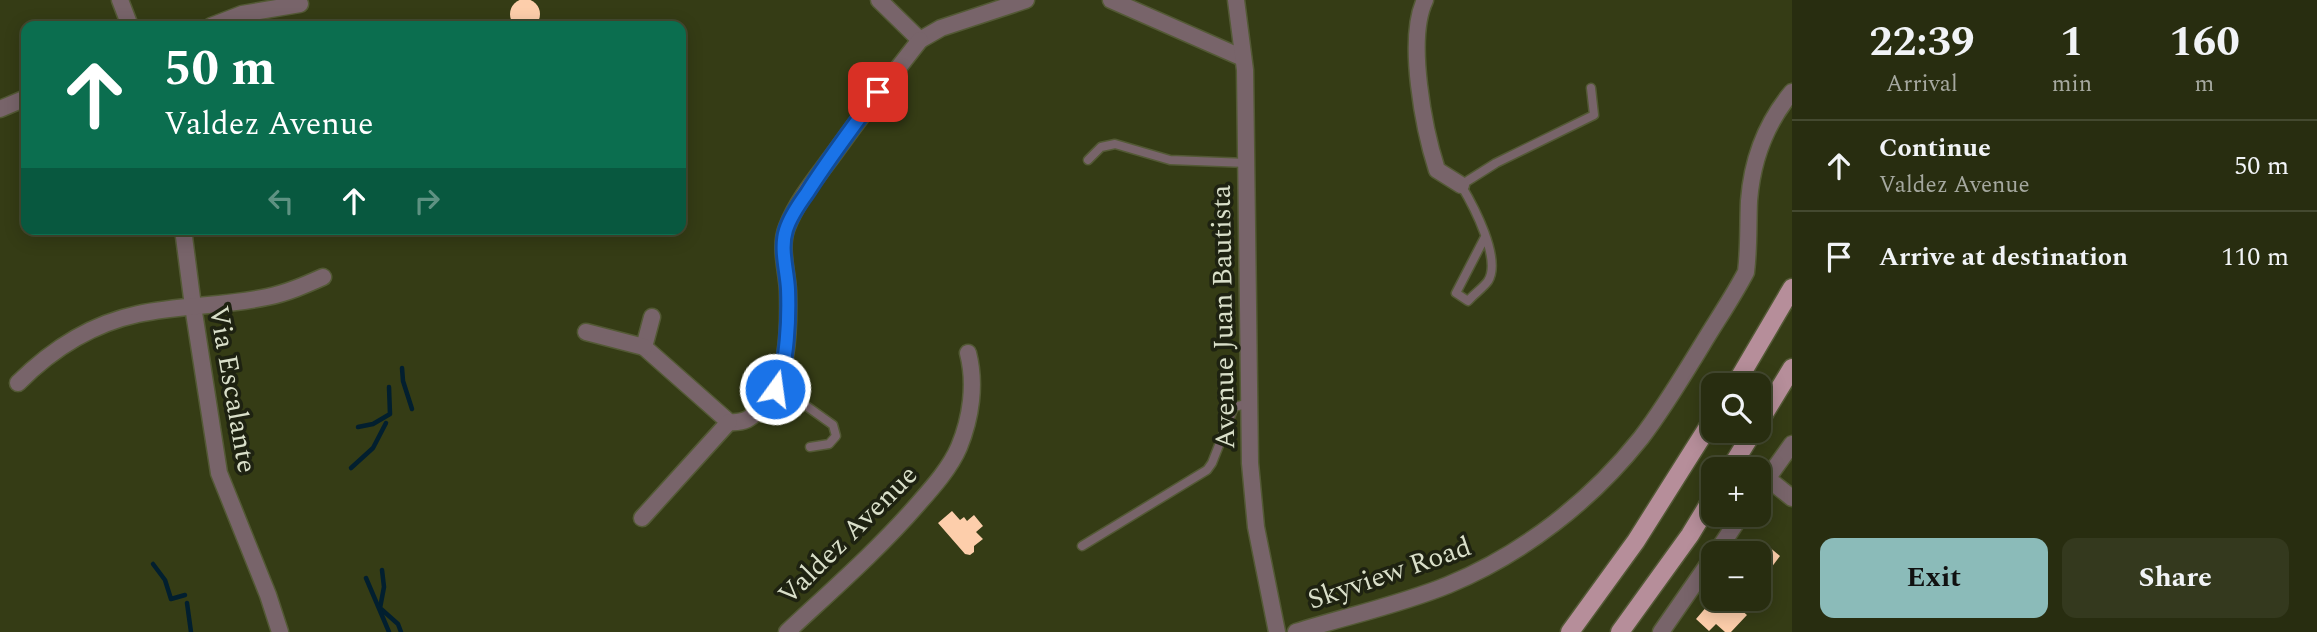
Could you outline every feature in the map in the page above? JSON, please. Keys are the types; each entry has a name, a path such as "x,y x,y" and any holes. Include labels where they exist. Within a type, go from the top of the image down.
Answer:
{"main road":[{"path":"1742,373 1792,288"},
{"path":"1771,402 1792,368"},
{"path":"1570,632 1636,541 1701,438"},
{"path":"1620,632 1701,517"}],"street":[{"path":"120,0 128,21"},
{"path":"879,0 920,40"},
{"path":"586,331 644,347 729,422 743,423 749,420 767,402 775,389 782,367 788,291 784,247 786,230 794,213 878,92 920,40 941,28 1026,0"},
{"path":"1111,0 1243,58"},
{"name":"Avenue Juan Bautista","path":"1236,0 1243,58 1247,163 1250,463 1256,527 1277,632"},
{"path":"1425,0 1418,29 1419,82 1425,132 1437,170 1461,185"},
{"path":"224,21 242,14 300,4"},
{"name":"Skyview Road","path":"1296,632 1398,603 1499,561 1547,528 1597,486 1639,440 1668,401 1746,272 1751,178 1767,130 1792,92"},
{"path":"0,109 21,100"},
{"name":"Via Escalante","path":"184,235 219,474 268,595 280,632"},
{"path":"18,383 57,349 85,333 136,314 267,297 299,288 323,277"},
{"path":"644,347 653,317"},
{"name":"Valdez Avenue","path":"787,632 890,536 938,481 958,450 967,423 972,395 972,369 968,353"},
{"path":"642,518 729,422"},
{"path":"1771,473 1792,444"},
{"path":"1771,488 1792,498"},
{"path":"1661,632 1701,574"}],"lane":[{"path":"1485,237 1456,293 1468,300 1489,279 1492,263 1485,237 1479,215 1461,185 1496,163 1594,115 1591,88"},
{"path":"1088,160 1101,147 1115,144 1170,160 1247,163"},
{"path":"775,389 798,400 833,425 836,434 830,444 810,447"},
{"path":"1082,546 1207,470 1234,407 1250,403"}],"building":[{"path":"519,0 531,0 539,8 538,21 511,20 511,8"},
{"path":"952,511 960,520 964,517 967,521 974,515 983,526 976,532 983,539 974,546 974,552 970,555 965,554 938,523"},
{"path":"1771,548 1780,556 1771,568"},
{"path":"1703,611 1742,611 1747,615 1731,632 1725,632 1716,624 1709,631 1696,619"}],"waterway":[{"path":"402,368 403,381 412,409"},
{"path":"358,427 373,424 390,414 389,387"},
{"path":"351,468 373,448 386,423"},
{"path":"153,564 165,580 171,599 185,595"},
{"path":"382,570 384,587 380,608 398,624 401,632"},
{"path":"366,578 389,632"},
{"path":"187,603 191,632"}],"route":[{"path":"775,389 782,367 786,333 786,230 814,181 878,92"}]}
